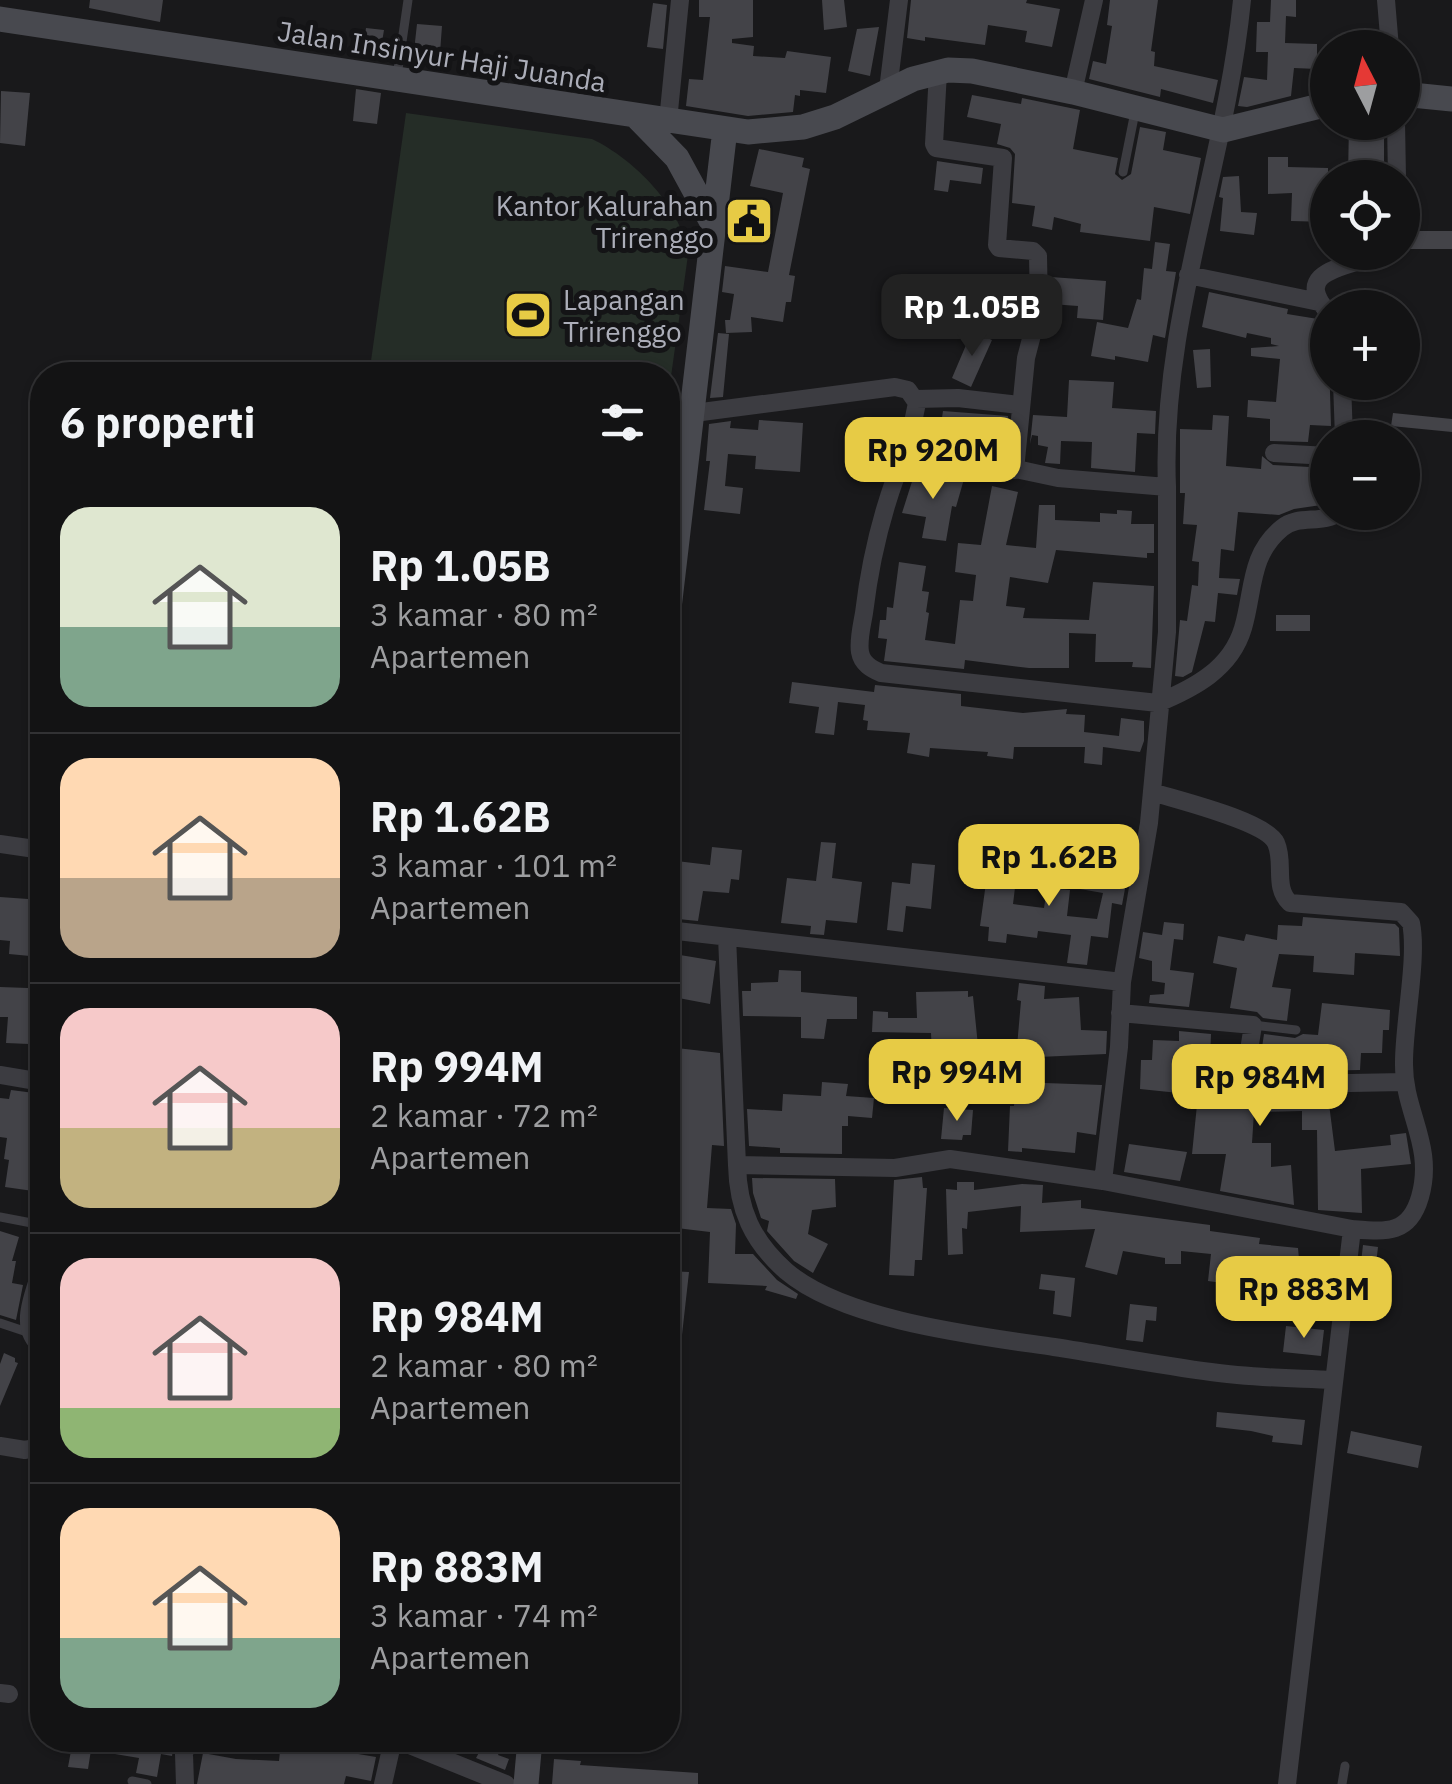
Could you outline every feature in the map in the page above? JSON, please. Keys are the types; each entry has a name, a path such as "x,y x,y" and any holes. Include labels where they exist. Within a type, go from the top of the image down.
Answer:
{"main road":[{"name":"Jalan Insinyur Haji Juanda","path":"0,19 748,132 803,127 938,72 972,71 1223,130 1310,108"},
{"path":"1420,95 1452,98"},
{"name":"Jalan Insinyur Haji Juanda","path":"637,117 677,158 714,226"},
{"path":"680,523 725,129"},
{"path":"526,1784 529,1752"}],"street":[{"path":"668,121 680,0"},
{"path":"888,90 899,0"},
{"path":"1073,92 1094,0"},
{"path":"1102,1181 1122,982 1140,894 1152,792 1169,599 1171,404 1188,275 1223,130 1242,0"},
{"path":"1386,0 1388,30"},
{"path":"938,72 936,148 1003,158 997,244 999,248 1033,251 1038,256 1039,308 1026,358 1015,470"},
{"path":"1188,275 1310,305"},
{"path":"694,413 877,388 908,390 916,400 908,446 886,495 869,566 860,654 870,668 881,673 1158,703 1196,687 1222,665 1243,629 1260,553 1284,526 1310,519"},
{"path":"916,400 958,398 1020,404"},
{"path":"908,446 1015,470 1105,484 1168,488"},
{"path":"1274,454 1310,455"},
{"path":"738,1164 895,1168 950,1159 1102,1181 1352,1229 1390,1230 1401,1226 1416,1212 1426,1172 1425,1154 1404,1082 1412,931 1406,916 1401,912 1290,903 1281,890 1277,844 1262,829 1152,792"},
{"path":"0,844 30,848"},
{"path":"680,931 1122,982"},
{"path":"726,937 742,1211 766,1249 786,1270 834,1298 888,1317 968,1335 1215,1373 1332,1380"},
{"path":"1120,1013 1253,1025 1245,1076 1248,1084 1404,1082"},
{"path":"0,1074 30,1080"},
{"path":"1287,1784 1352,1229"},
{"path":"0,1446 30,1449"},
{"path":"185,1752 185,1784"},
{"path":"382,1784 391,1752"},
{"path":"425,1752 506,1784"}],"lane":[{"path":"397,80 408,0"},
{"path":"1123,172 1136,109"},
{"path":"1253,1025 1296,1030"},
{"path":"0,1217 30,1223"},
{"path":"0,1324 30,1337"},
{"path":"1342,1784 1345,1766"},
{"path":"132,1781 147,1784"}],"shaded area":[{"name":"Lapangan Trirenggo","path":"406,113 592,139 640,172 677,220 688,255 673,362 371,362"}],"building":[{"path":"90,0 163,0 160,22 89,8"},
{"path":"699,0 753,0 753,37 732,39 732,43 754,46 753,56 785,58 787,51 831,57 826,93 800,90 800,96 795,95 793,112 748,116 686,106 689,79 703,80 710,17 699,17"},
{"path":"822,0 844,0 847,27 824,30"},
{"path":"911,0 1027,0 1026,3 1060,9 1052,47 1025,42 1027,31 988,25 985,45 907,38"},
{"path":"1110,0 1158,0 1151,51 1155,52 1154,66 1218,80 1213,103 1161,89 1160,97 1089,79 1093,61 1106,64 1112,26 1107,25"},
{"path":"1271,0 1296,0 1296,17 1286,16 1285,43 1310,44 1310,69 1294,68 1291,96 1238,106 1244,77 1267,80 1268,52 1256,52 1257,22 1270,22"},
{"path":"653,3 667,5 663,49 647,47"},
{"path":"417,24 442,26 440,53 414,51"},
{"path":"879,27 870,76 848,71 857,29"},
{"path":"366,28 384,30 379,60 362,57"},
{"path":"356,89 381,93 377,124 353,121"},
{"path":"1,91 30,93 25,146 0,143"},
{"path":"972,95 1021,104 1022,98 1080,110 1073,149 1118,158 1115,174 1122,180 1131,174 1140,127 1166,132 1163,150 1201,158 1190,214 1154,207 1150,241 1080,232 1081,224 1054,217 1052,230 1032,226 1035,206 1012,203 1015,154 997,144 1001,124 967,117"},
{"path":"1349,140 1384,140 1384,160 1348,160"},
{"path":"759,149 804,158 802,167 810,169 789,275 795,276 791,302 786,302 783,322 751,317 752,332 726,333 725,320 730,320 734,294 722,292 725,266 768,272 783,193 750,186"},
{"path":"1268,157 1288,157 1288,167 1310,168 1310,222 1291,221 1292,193 1268,194"},
{"path":"937,161 983,168 981,184 950,180 948,192 934,190"},
{"path":"1239,176 1241,212 1257,213 1254,235 1220,231 1223,177"},
{"path":"1420,231 1452,231 1452,249 1420,249"},
{"path":"1155,242 1170,244 1166,271 1176,272 1165,338 1153,335 1148,362 1091,356 1097,322 1128,328 1137,299 1141,300 1144,268 1152,269"},
{"path":"1051,277 1106,281 1103,320 1077,318 1078,306 1051,304"},
{"path":"1209,292 1288,309 1287,314 1310,318 1310,400 1330,400 1331,420 1310,420 1308,442 1270,441 1270,419 1247,417 1248,400 1276,402 1280,359 1251,356 1251,348 1279,346 1271,344 1271,338 1247,333 1246,338 1202,327"},
{"path":"972,331 992,340 971,387 952,378"},
{"path":"718,333 729,334 723,397 710,398"},
{"path":"1210,349 1211,387 1197,388 1193,350"},
{"path":"1069,380 1114,382 1112,408 1156,411 1155,434 1137,433 1135,472 1091,468 1092,442 1061,441 1060,464 1045,463 1048,447 1038,445 1038,436 1032,435 1030,444 1033,415 1067,417"},
{"path":"943,411 1008,416 1004,454 986,450 987,438 940,431"},
{"path":"1393,413 1452,419 1452,432 1420,429 1420,420 1392,420"},
{"path":"1213,415 1229,416 1226,466 1261,469 1262,456 1273,465 1310,467 1310,507 1279,515 1238,512 1234,551 1221,549 1219,578 1240,579 1237,595 1218,593 1215,622 1205,621 1192,672 1175,676 1180,620 1187,621 1192,585 1198,586 1199,562 1192,561 1197,525 1183,524 1180,429 1212,430"},
{"path":"759,420 803,423 800,472 755,469 756,456 728,454 725,486 743,488 740,514 704,510 710,461 706,461 709,424 731,421 730,428 758,430"},
{"path":"916,469 964,479 956,507 952,506 946,541 922,538 926,517 902,513"},
{"path":"992,486 1018,492 1006,545 1036,548 1039,505 1055,505 1055,520 1100,522 1100,513 1117,514 1117,510 1132,511 1131,524 1154,524 1154,553 1147,553 1147,558 1056,550 1048,583 1010,577 1006,606 1025,608 1023,618 1089,620 1093,582 1154,586 1151,668 1132,667 1133,662 1095,662 1096,634 1069,633 1069,668 1029,668 965,660 964,669 884,661 887,639 878,638 880,620 886,620 887,607 893,608 899,562 926,566 922,591 929,592 925,640 955,644 960,600 973,601 976,575 955,572 958,543 981,545"},
{"path":"1276,615 1310,615 1310,631 1276,631"},
{"path":"792,682 874,692 875,685 961,694 961,706 1023,713 1067,709 1066,714 1085,715 1084,732 1119,736 1121,718 1144,721 1144,741 1140,752 1103,747 1102,765 1084,763 1085,747 1014,747 1013,759 987,756 988,752 930,748 929,757 907,753 910,733 867,730 868,721 863,720 865,705 838,702 834,735 815,733 819,707 789,703"},
{"path":"821,842 836,843 832,878 862,882 857,923 826,920 824,935 810,934 811,926 781,923 787,878 816,881"},
{"path":"712,847 742,850 739,880 731,879 729,893 703,891 698,921 680,919 680,861 710,865"},
{"path":"989,861 1018,863 1013,904 1044,908 1047,888 1070,890 1067,916 1097,919 1103,893 1080,889 1085,862 1127,878 1122,905 1112,903 1108,938 1091,936 1087,965 1067,963 1071,935 1038,931 1037,938 1007,934 1006,943 988,941 989,927 980,926"},
{"path":"912,863 935,865 931,909 906,906 903,932 887,930 892,882 910,884"},
{"path":"0,897 30,899 30,956 9,954 10,941 0,940"},
{"path":"1303,917 1395,924 1399,928 1400,956 1355,953 1354,975 1313,972 1314,956 1279,954 1272,987 1291,989 1287,1021 1230,1008 1237,968 1213,963 1218,936 1244,941 1246,934 1277,940 1278,925 1302,926"},
{"path":"1164,922 1184,924 1183,940 1174,939 1170,970 1194,973 1189,1007 1149,1003 1150,995 1164,994 1165,983 1152,981 1152,961 1139,958 1143,932 1162,935"},
{"path":"680,955 716,961 710,1004 680,998"},
{"path":"30,956 30,1057 29,1044 6,1043 8,1017 0,1017 0,987 28,988"},
{"path":"779,970 801,971 801,992 857,997 857,1019 827,1019 824,1039 801,1038 801,1017 743,1016 742,991 751,991 751,983 778,982"},
{"path":"1019,983 1045,986 1044,999 1079,997 1081,1030 1107,1031 1106,1054 1016,1058"},
{"path":"968,991 968,997 973,996 979,1056 973,1057 973,1076 933,1076 931,1033 872,1032 873,1011 888,1012 888,1018 917,1018 916,992"},
{"path":"1322,1003 1390,1010 1389,1030 1383,1030 1382,1053 1361,1053 1360,1070 1263,1072 1259,1068 1264,1034 1295,1038 1318,1035"},
{"path":"1179,1031 1211,1034 1210,1060 1234,1062 1231,1093 1248,1098 1328,1096 1335,1151 1391,1145 1390,1135 1406,1133 1411,1164 1361,1169 1362,1213 1318,1210 1317,1130 1302,1130 1302,1111 1254,1112 1252,1143 1271,1143 1271,1167 1291,1165 1294,1205 1220,1191 1226,1154 1192,1154 1198,1095 1140,1089 1141,1060 1152,1060 1153,1040 1179,1041"},
{"path":"680,1048 720,1053 724,1146 712,1145 707,1208 731,1209 736,1224 735,1254 753,1254 777,1280 798,1294 796,1299 765,1290 767,1286 708,1283 710,1232 680,1228"},
{"path":"822,1082 848,1084 846,1096 874,1098 872,1118 848,1116 848,1126 842,1126 842,1154 780,1153 780,1148 749,1146 747,1109 782,1111 783,1094 821,1096"},
{"path":"1016,1082 1102,1085 1096,1135 1077,1132 1075,1153 1022,1148 1022,1152 1008,1151 1010,1106 1014,1106"},
{"path":"11,1090 30,1092 30,1191 5,1187 9,1160 4,1159 7,1138 0,1137 0,1098 9,1099"},
{"path":"944,1108 973,1110 971,1135 963,1135 962,1140 941,1139"},
{"path":"1129,1144 1187,1152 1180,1181 1124,1172"},
{"path":"922,1177 923,1188 927,1188 922,1260 915,1260 914,1276 889,1275 894,1180"},
{"path":"752,1178 835,1179 836,1207 812,1210 808,1234 828,1244 813,1273 794,1261 767,1231 769,1221 761,1218"},
{"path":"957,1182 974,1182 974,1190 1043,1185 1042,1203 1081,1200 1081,1208 1210,1225 1210,1231 1260,1238 1259,1244 1298,1248 1300,1270 1326,1269 1324,1283 1331,1283 1330,1298 1208,1281 1211,1254 1181,1251 1181,1264 1165,1264 1165,1258 1123,1251 1117,1275 1085,1267 1095,1229 1020,1232 1021,1206 968,1212 967,1229 962,1228 963,1254 948,1255 946,1189 957,1190"},
{"path":"0,1231 19,1237 12,1261 16,1261 12,1283 23,1285 16,1320 0,1315"},
{"path":"1363,1245 1378,1247 1374,1282 1359,1280"},
{"path":"680,1272 689,1272 680,1335"},
{"path":"1041,1274 1075,1278 1071,1317 1053,1314 1055,1291 1039,1289"},
{"path":"1130,1304 1157,1307 1156,1321 1146,1320 1143,1342 1126,1340"},
{"path":"1286,1326 1324,1330 1321,1356 1283,1352"},
{"path":"4,1353 18,1363 0,1406 0,1364"},
{"path":"1217,1412 1305,1420 1302,1445 1272,1442 1273,1436 1251,1431 1216,1427"},
{"path":"1351,1431 1422,1446 1418,1468 1347,1453"},
{"path":"71,1752 91,1752 88,1769 68,1767"},
{"path":"103,1752 173,1752 172,1756 161,1754 157,1777 136,1773 139,1758"},
{"path":"280,1752 346,1752 376,1757 371,1781 346,1776 344,1784 197,1784 203,1753 279,1761"},
{"path":"479,1752 499,1752 498,1755 509,1759 505,1770 476,1758"},
{"path":"554,1759 581,1761 580,1765 698,1773 698,1784 552,1784"}],"place":[{"name":"Kantor Kalurahan Trirenggo","path":"749,221"},
{"name":"Lapangan Trirenggo","path":"528,315"}]}
